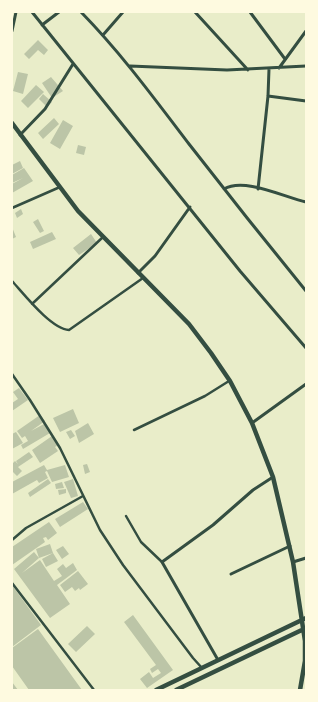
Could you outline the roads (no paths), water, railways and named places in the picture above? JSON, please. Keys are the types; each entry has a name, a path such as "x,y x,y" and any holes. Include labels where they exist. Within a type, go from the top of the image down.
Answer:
{"main road":[{"path":"12,123 78,211 189,324 212,353 230,381 252,423 273,477 290,546 304,619 305,661 300,690"},
{"path":"156,690 304,619"},
{"path":"176,690 304,629"}],"street":[{"path":"12,31 16,12"},
{"path":"32,12 240,271 306,348"},
{"path":"42,25 58,12"},
{"path":"81,12 103,34 130,66 306,291"},
{"path":"103,34 123,12"},
{"path":"195,12 248,70"},
{"path":"250,12 285,59"},
{"path":"278,68 306,30"},
{"path":"20,135 46,109 73,64"},
{"path":"130,66 183,70 248,70 306,66"},
{"path":"258,189 268,96 268,69"},
{"path":"268,96 306,101"},
{"path":"224,188 230,185 238,184 306,202"},
{"path":"12,208 60,187"},
{"path":"138,273 155,256 190,207"},
{"path":"32,304 103,237"},
{"path":"12,281 32,304 55,324 62,329 69,330 143,278"},
{"path":"12,374 60,448 100,530 123,565 202,668"},
{"path":"134,430 205,396 230,381"},
{"path":"252,423 306,384"},
{"path":"162,562 213,525 253,490 273,477"},
{"path":"12,540 26,528 84,496"},
{"path":"126,516 141,542 162,562 218,660"},
{"path":"231,574 290,546"},
{"path":"293,562 306,558"},
{"path":"12,583 94,690"}]}
